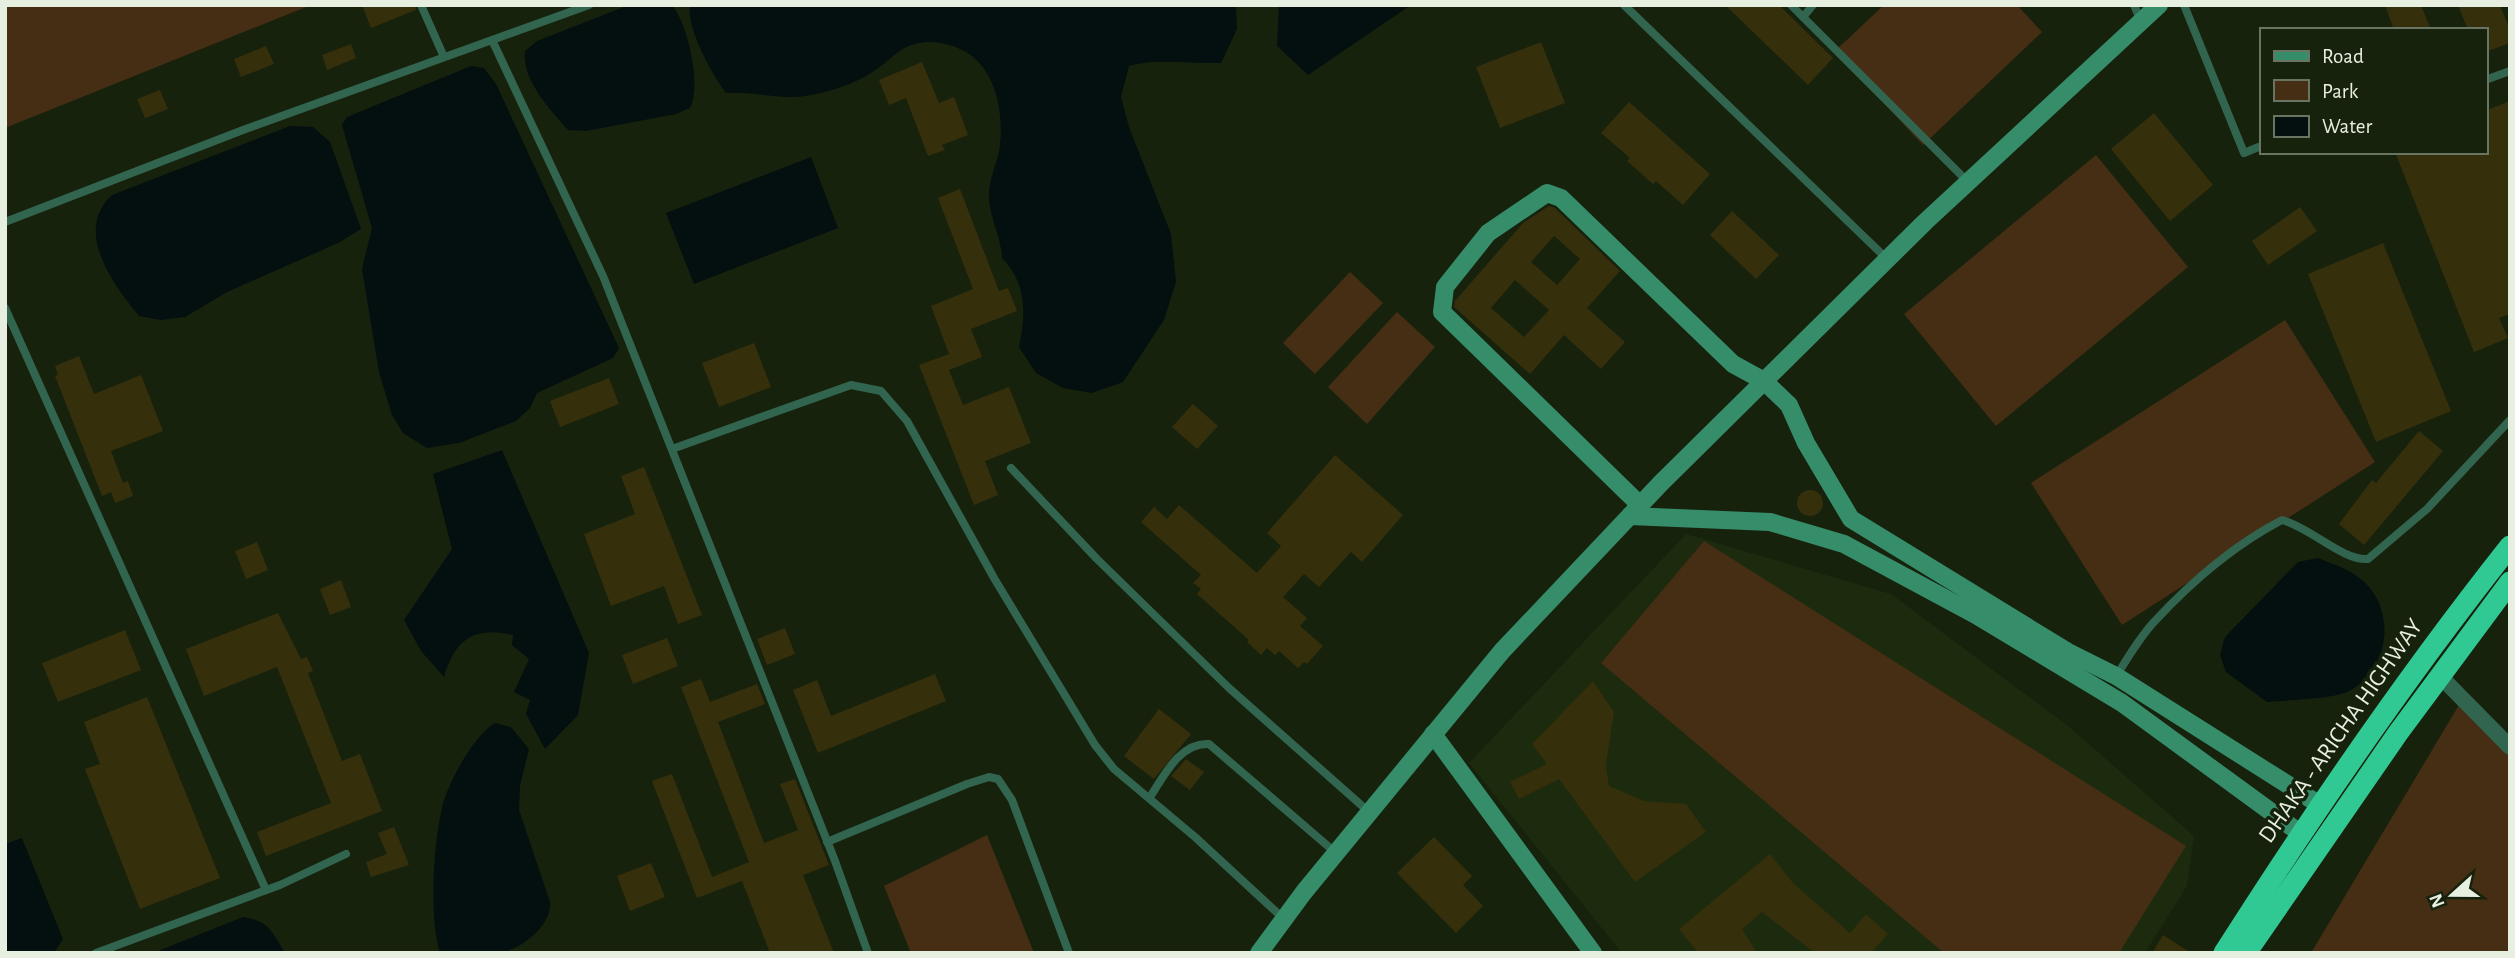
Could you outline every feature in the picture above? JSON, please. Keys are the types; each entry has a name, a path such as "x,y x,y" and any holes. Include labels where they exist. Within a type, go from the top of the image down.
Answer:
{"highway":[{"name":"DHAKA - ARICHA HIGHWAY","path":"2224,953 2300,833 2447,625 2510,546"},
{"path":"2246,953 2440,676 2510,582"}],"street":[{"path":"1259,953 1336,853 1502,651 1635,510 2137,14 2159,5"},
{"path":"2300,833 2122,703 1976,615 1844,544 1770,522 1635,510 1442,312 1445,287 1488,233 1547,193 1561,198 1733,364 1764,381 1789,405 1806,443 1851,519 2068,652 2116,676 2320,805"},
{"path":"2440,676 2510,747"},
{"path":"1433,734 1593,953"}],"lane":[{"path":"421,5 444,57"},
{"path":"5,222 589,5"},
{"path":"1624,5 1887,259"},
{"path":"1791,5 1968,182"},
{"path":"1803,17 1813,5"},
{"path":"2184,5 2244,153 2260,146"},
{"path":"492,40 603,276 827,842 868,953"},
{"path":"2487,79 2510,71"},
{"path":"5,308 266,890"},
{"path":"672,449 851,385 881,391 907,421 994,578 1095,745 1114,769 1150,797 1284,919"},
{"path":"2116,676 2152,624 2231,552 2264,529 2281,520 2296,524 2356,560 2368,559 2427,509 2510,420"},
{"path":"1011,468 1097,559 1229,688 1369,812"},
{"path":"1150,797 1180,755 1198,743 1209,744 1336,853"},
{"path":"827,842 967,784 989,777 998,779 1012,800 1069,953"},
{"path":"96,953 266,890 346,854"}],"shaded area":[{"path":"1686,534 1891,594 2068,726 2194,836 2187,886 2145,953 1622,953 1469,763"}],"green space":[{"path":"5,5 311,5 5,128"},
{"path":"1884,5 2017,5 2042,32 1923,145 1835,51"},
{"path":"2096,155 2188,267 1996,426 1904,314"},
{"path":"1350,272 1383,303 1315,374 1283,343"},
{"path":"1397,312 1435,347 1367,424 1328,387"},
{"path":"2285,320 2375,462 2122,625 2031,483"},
{"path":"1704,541 2186,846 2119,953 1944,953 1601,663"},
{"path":"2465,695 2510,740 2510,953 2311,953"},
{"path":"987,835 1034,953 911,953 884,886"}],"water":[{"path":"629,5 672,5 678,14 688,40 694,71 690,108 676,114 586,131 568,130 532,83 525,62 525,51 537,41"},
{"path":"690,5 1236,5 1237,29 1221,63 1162,62 1129,66 1121,97 1129,127 1171,234 1176,282 1164,320 1123,382 1092,393 1063,388 1036,373 1019,347 1023,300 1016,278 1002,258 989,201 1000,145 998,104 989,77 972,56 960,49 935,42 915,44 904,48 866,76 825,92 794,97 726,93 707,63 696,38"},
{"path":"1279,5 1411,5 1308,75 1277,46"},
{"path":"471,66 484,68 496,84 619,348 613,358 537,393 530,408 516,421 459,443 427,448 403,433 392,415 379,372 362,269 372,228 342,125 347,117"},
{"path":"290,126 313,127 330,142 361,229 338,243 227,292 185,317 161,320 139,316 109,273 97,241 96,225 101,209 112,195"},
{"path":"811,157 838,228 694,284 666,213"},
{"path":"502,450 589,653 578,715 545,749 526,714 530,700 514,692 529,659 512,645 513,635 487,632 468,638 454,653 444,677 421,651 404,620 452,549 433,474"},
{"path":"2318,558 2358,577 2369,587 2377,600 2383,614 2384,629 2379,659 2361,683 2347,692 2320,698 2267,702 2226,672 2220,655 2225,637 2298,562"},
{"path":"495,723 511,727 529,749 520,786 519,810 550,902 549,911 541,927 527,941 510,950 486,955 440,953 433,901 436,841 442,808 449,786 462,761 479,738"},
{"path":"22,838 63,939 54,953 5,953 5,844"},
{"path":"243,917 259,921 269,928 285,953 153,953"}],"building":[{"path":"362,5 415,5 416,10 371,28"},
{"path":"1725,5 1779,5 1833,58 1808,85"},
{"path":"2385,5 2421,5 2430,28 2393,28"},
{"path":"2458,5 2500,5 2510,30 2510,43 2487,51 2487,28 2467,28"},
{"path":"1541,42 1565,103 1500,128 1476,67"},
{"path":"351,44 356,58 327,70 322,55"},
{"path":"266,46 274,64 241,77 234,59"},
{"path":"922,62 939,103 954,97 968,135 942,145 945,150 928,156 906,98 889,105 879,80"},
{"path":"160,90 168,109 145,118 137,99"},
{"path":"2510,101 2510,314 2499,318 2508,338 2474,352 2396,154 2487,154 2487,110"},
{"path":"1629,102 1710,174 1683,205 1656,181 1653,184 1627,161 1630,158 1601,133"},
{"path":"2154,113 2213,185 2170,221 2111,149"},
{"path":"960,189 999,291 1008,288 1017,311 971,329 982,357 949,370 963,405 1009,387 1031,443 985,461 998,495 974,505 919,365 949,354 931,306 973,289 938,198"},
{"path":"1549,206 1555,208 1620,271 1587,308 1625,342 1601,369 1564,335 1530,374 1454,307 1455,301 1523,223","holes":["1554,236 1580,259 1557,285 1531,262","1515,280 1549,310 1524,337 1491,308"]},
{"path":"2300,207 2317,231 2268,265 2252,241"},
{"path":"1732,211 1779,255 1756,279 1710,235"},
{"path":"2383,243 2451,411 2376,442 2308,274"},
{"path":"754,343 771,387 719,407 702,363"},
{"path":"79,356 94,394 141,375 163,431 111,451 123,483 128,481 133,496 115,503 111,492 102,496 55,376 58,375 55,366"},
{"path":"609,378 619,404 560,427 550,401"},
{"path":"1193,404 1218,426 1197,449 1172,427"},
{"path":"2419,431 2443,451 2364,545 2339,524 2372,480 2376,483"},
{"path":"1335,455 1403,515 1362,562 1351,552 1319,587 1304,574 1283,597 1307,618 1300,626 1323,646 1307,664 1304,662 1298,668 1279,651 1275,655 1267,648 1261,655 1247,642 1249,640 1197,594 1201,589 1193,583 1201,575 1141,522 1154,507 1167,519 1179,505 1257,573 1281,546 1267,533"},
{"path":"644,467 702,615 678,624 664,586 611,606 584,534 635,514 621,476"},
{"path":"1810,490 1819,494 1823,503 1819,512 1810,516 1801,512 1797,503 1801,494"},
{"path":"257,542 268,570 246,579 235,551"},
{"path":"341,580 351,607 330,615 320,589"},
{"path":"278,613 301,659 307,657 313,671 308,673 342,761 360,754 382,811 266,856 257,832 331,803 277,667 204,696 186,649"},
{"path":"785,628 795,654 767,665 757,639"},
{"path":"125,630 141,670 58,702 42,663"},
{"path":"667,638 678,666 633,684 622,655"},
{"path":"935,674 946,701 818,753 793,690 817,680 831,716"},
{"path":"701,679 710,702 757,684 765,704 718,722 764,843 798,830 780,784 795,779 829,865 803,875 834,953 770,953 742,881 697,898 652,781 672,774 712,877 749,862 681,687"},
{"path":"1593,681 1614,712 1606,766 1609,786 1644,801 1686,804 1706,832 1635,882 1559,779 1519,799 1510,782 1547,764 1532,744"},
{"path":"147,697 220,878 140,909 85,769 100,764 84,722"},
{"path":"1159,709 1191,734 1154,779 1124,756"},
{"path":"1186,759 1204,772 1190,790 1171,776"},
{"path":"394,827 409,865 371,877 366,862 387,854 378,833"},
{"path":"1434,837 1472,876 1463,885 1483,906 1456,933 1397,873"},
{"path":"1770,854 1793,883 1850,933 1866,914 1888,934 1871,953 1815,953 1762,912 1742,929 1757,953 1698,953 1679,929"},
{"path":"651,863 665,897 630,911 617,876"},
{"path":"2163,935 2191,953 2152,953"}]}
